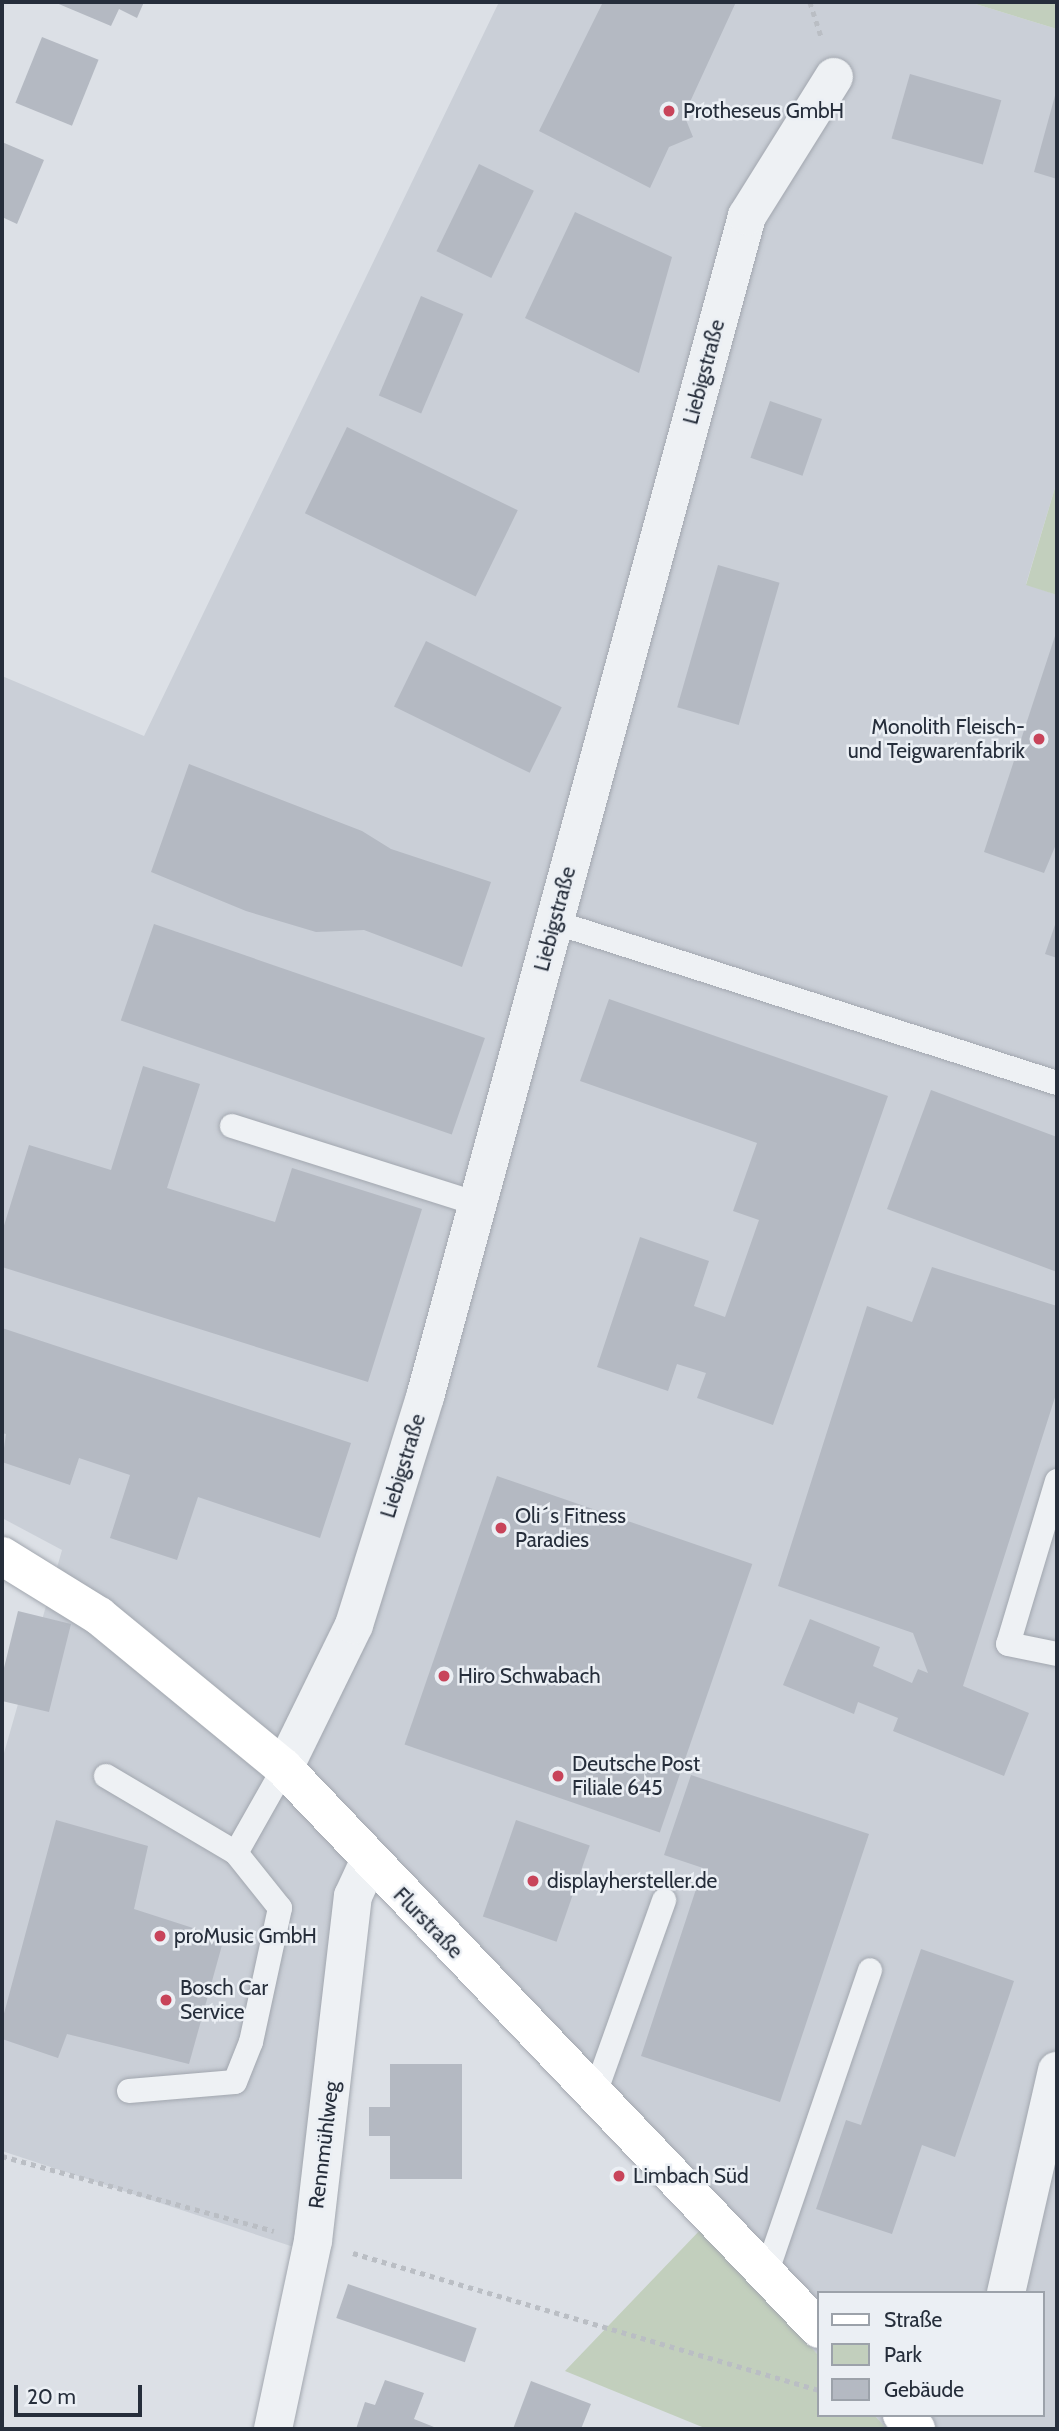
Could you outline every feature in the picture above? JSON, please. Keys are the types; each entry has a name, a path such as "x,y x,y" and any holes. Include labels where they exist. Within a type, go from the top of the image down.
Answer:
{"street":[{"name":"Liebigstraße","path":"284,1768 354,1625 425,1397 747,216 834,77"},
{"name":"Flurstraße","path":"2,1556 99,1616 284,1768 369,1861 818,2328"},
{"name":"Rennmühlweg","path":"273,2429 313,2241 354,1896 369,1861"},
{"path":"1006,2291 1057,2071"}],"lane":[{"path":"554,922 1057,1083"},
{"path":"232,1126 478,1204"},
{"path":"1057,1481 1008,1644 1057,1654"},
{"path":"236,1853 284,1768"},
{"path":"106,1776 236,1853 280,1908 251,2042 235,2082 130,2091"},
{"path":"594,2096 664,1900"},
{"path":"766,2274 870,1970"}],"path":[{"path":"2,2156 313,2241 818,2390"}],"shaded area":[{"path":"499,2 969,2 1057,29 1057,481 1026,584 1057,595 1057,2429 887,2429 876,2417 1045,2417 1045,2291 818,2291 818,2355 347,1854 306,2251 2,2151 2,1760 62,1550 2,1518 2,676 144,736"}],"green space":[{"path":"969,2 1057,2 1057,29"},
{"path":"1057,481 1057,595 1026,585"},
{"path":"702,2228 818,2355 818,2417 876,2417 887,2429 707,2429 565,2371"}],"building":[{"path":"54,2 144,2 137,18 119,9 111,26"},
{"path":"603,2 736,2 684,115 693,137 669,147 650,188 539,131"},
{"path":"42,37 99,60 72,126 15,103"},
{"path":"910,74 1001,100 983,165 892,138"},
{"path":"1057,92 1057,179 1034,172"},
{"path":"2,142 44,160 17,224 2,217"},
{"path":"479,164 534,191 491,278 436,251"},
{"path":"575,212 672,257 639,373 525,318"},
{"path":"421,296 463,314 421,413 379,395"},
{"path":"770,401 822,419 802,476 750,458"},
{"path":"347,427 518,510 476,597 305,513"},
{"path":"718,565 780,583 739,725 677,707"},
{"name":"Monolith Fleisch- und Teigwarenfabrik","path":"1055,636 1057,842 1044,873 984,852"},
{"path":"426,641 562,707 530,773 394,707"},
{"path":"189,764 362,831 391,849 491,882 462,967 364,930 316,932 246,911 151,872"},
{"path":"1057,919 1057,958 1045,954"},
{"path":"154,924 485,1038 452,1134 121,1020"},
{"path":"609,999 888,1096 773,1425 697,1398 706,1373 677,1364 668,1391 597,1367 640,1237 709,1261 694,1306 725,1317 759,1220 733,1211 757,1143 580,1081"},
{"path":"143,1066 200,1084 167,1188 275,1222 292,1168 422,1209 368,1382 2,1267 2,1232 29,1145 111,1170"},
{"path":"931,1090 1057,1137 1057,1272 887,1209"},
{"path":"932,1267 1057,1306 1057,1391 963,1686 1029,1713 1004,1776 893,1731 898,1718 858,1702 854,1714 783,1685 810,1619 880,1647 873,1666 912,1683 918,1669 928,1673 913,1633 778,1586 867,1306 912,1322"},
{"path":"2,1328 351,1443 320,1538 198,1497 177,1560 110,1538 130,1475 79,1458 70,1485 2,1462 6,1434 2,1433"},
{"path":"497,1476 752,1564 660,1832 405,1745"},
{"path":"18,1611 71,1624 49,1712 2,1701 2,1676"},
{"path":"691,1775 869,1834 780,2102 641,2056 703,1868 664,1855"},
{"path":"56,1820 148,1846 134,1909 224,1938 189,2064 67,2034 58,2058 2,2039 2,2021"},
{"path":"516,1820 590,1845 557,1942 483,1916"},
{"path":"921,1949 1014,1981 955,2157 922,2145 892,2234 816,2209 846,2120 861,2125"},
{"path":"390,2064 462,2064 462,2179 390,2179 390,2136 369,2136 369,2107 390,2107"},
{"path":"348,2284 477,2328 465,2362 336,2318"},
{"path":"385,2380 424,2393 414,2419 439,2429 356,2429 365,2402 375,2405"},
{"path":"531,2381 591,2404 581,2429 513,2429"}],"place":[{"name":"Protheseus GmbH","path":"669,111"},
{"name":"Monolith Fleisch- und Teigwarenfabrik","path":"1039,739"},
{"name":"Oli´s Fitness Paradies","path":"501,1528"},
{"name":"Hiro Schwabach","path":"444,1676"},
{"name":"Deutsche Post Filiale 645","path":"558,1776"},
{"name":"displayhersteller.de","path":"533,1881"},
{"name":"proMusic GmbH","path":"160,1936"},
{"name":"Bosch Car Service","path":"166,2000"},
{"name":"Limbach Süd","path":"619,2176"}]}
